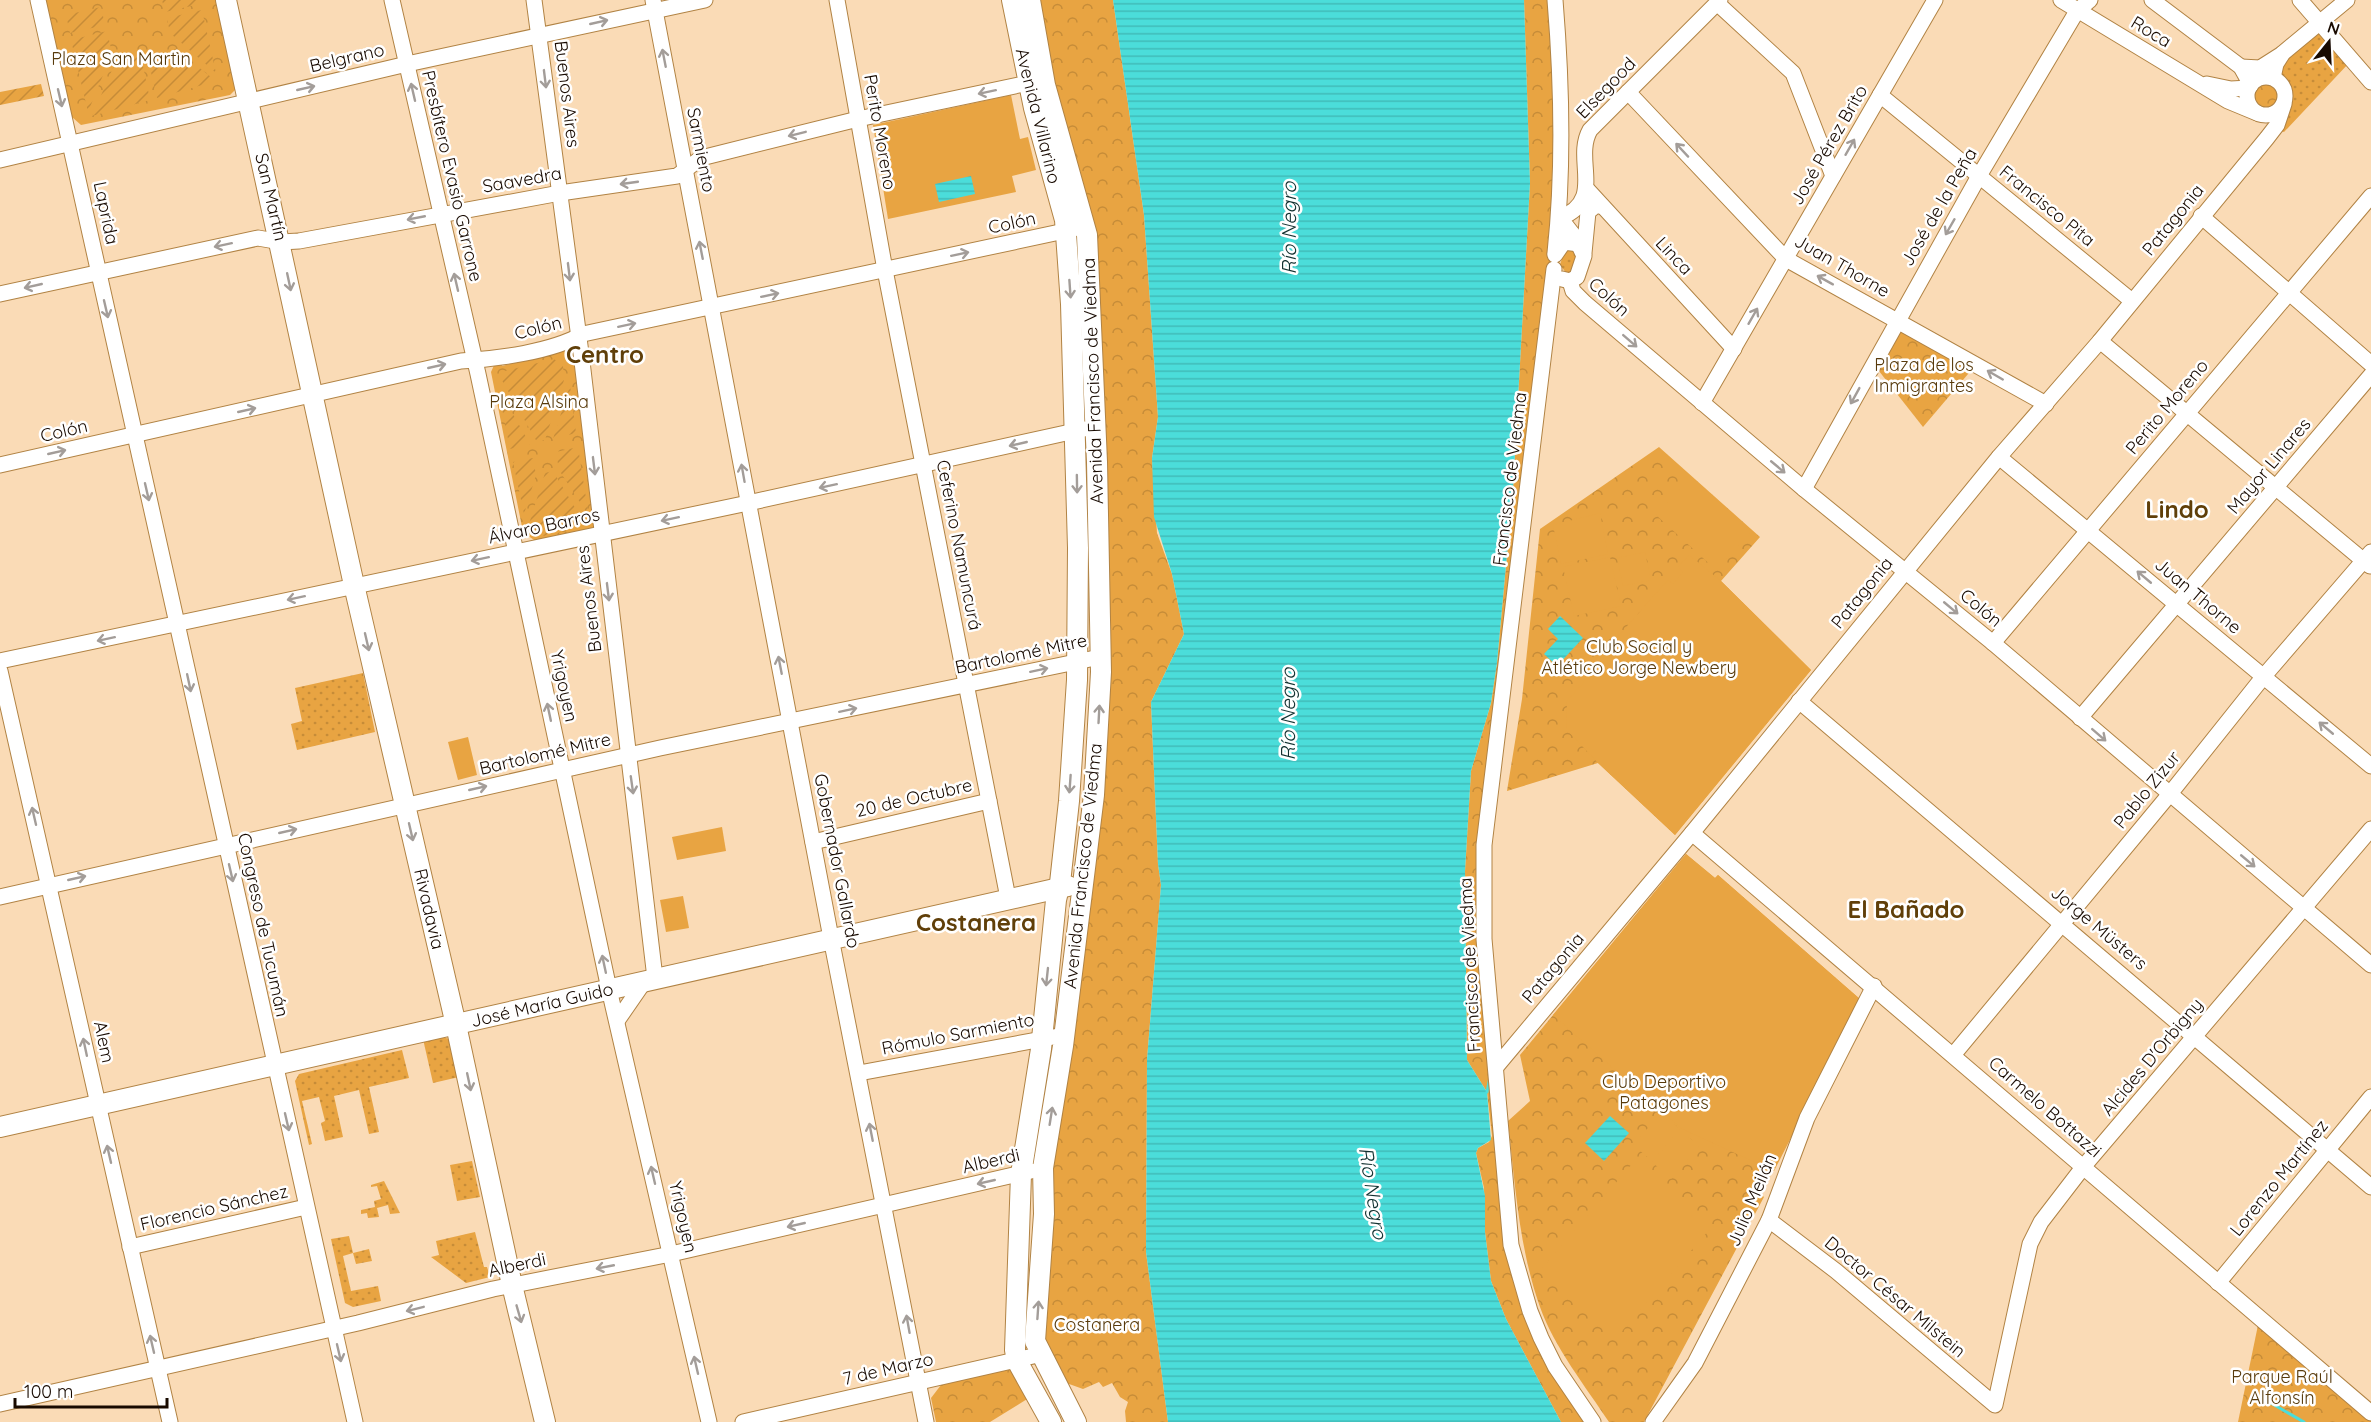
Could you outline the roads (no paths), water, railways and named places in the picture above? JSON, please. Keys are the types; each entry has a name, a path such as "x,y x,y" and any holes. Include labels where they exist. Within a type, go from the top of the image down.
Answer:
{"main road":[{"name":"San Martín","path":"226,0 314,395"},
{"name":"Avenida Villarino","path":"1012,0 1075,229"},
{"name":"Avenida Villarino","path":"1030,0 1036,82"},
{"name":"Avenida Francisco de Viedma","path":"1075,229 1096,426 1100,657 1094,795 1064,1035 1043,1168 1045,1190 1035,1341 1076,1422"},
{"name":"Avenida Francisco de Viedma","path":"1051,1422 1017,1360 1015,1350 1021,1174 1042,1038 1069,801 1077,663 1078,548 1071,304 1075,229"},
{"name":"Rivadavia","path":"314,395 354,585 545,1422"},
{"name":"José María Guido","path":"0,1127 1008,898 1083,883"}],"street":[{"name":"Laprida","path":"38,0 134,435"},
{"name":"Presbítero Evasio Garrone","path":"392,0 473,360"},
{"name":"Buenos Aires","path":"534,0 560,193 628,755 649,980"},
{"name":"Belgrano","path":"0,160 407,64 539,36 654,5 705,0"},
{"name":"Perito Moreno","path":"837,0 885,270"},
{"name":"Francisco de Viedma","path":"1555,0 1562,117 1560,218 1484,845 1484,939 1511,1245 1530,1311 1555,1366 1593,1422"},
{"name":"José Pérez Brito","path":"1702,403 1935,0"},
{"name":"Roca","path":"2061,0 2190,78"},
{"name":"José de la Peña","path":"1804,489 1979,176 2078,11 2090,0"},
{"path":"2152,0 2241,67 2250,86 2248,104 2258,114 2264,129 2259,144"},
{"path":"2300,0 2371,82"},
{"path":"2241,67 2260,68 2283,53 2347,0"},
{"path":"1718,2 1793,73 1833,176"},
{"name":"Elsegood","path":"1586,188 1588,133 1718,2"},
{"name":"Sarmiento","path":"654,5 712,307"},
{"path":"2273,78 2276,64 2283,53"},
{"path":"2190,78 2231,89 2250,86 2260,78 2273,78 2285,92 2284,104 2276,113 2258,114 2228,102 2190,78"},
{"name":"Saavedra","path":"0,294 258,238 281,242 299,241 560,193 677,176 701,158 858,119 1036,82"},
{"name":"Juan Thorne","path":"1628,92 1786,259 2046,404"},
{"name":"Francisco Pita","path":"1880,95 2132,301"},
{"name":"Patagonia","path":"1496,1067 1692,833 1999,457 2100,341 2259,144 2277,125 2284,104"},
{"path":"1581,250 1560,218 1578,207 1586,188"},
{"name":"Linca","path":"1586,188 1734,349"},
{"name":"Perito Moreno","path":"1993,643 2371,196"},
{"path":"1581,250 1588,212 1601,206"},
{"path":"2201,216 2371,364"},
{"name":"Colón","path":"0,465 473,360 561,344 583,334 1075,229"},
{"path":"1556,254 1564,242 1581,250"},
{"name":"Francisco de Viedma","path":"1550,310 1569,281 1579,273 1581,250"},
{"path":"1554,269 1569,281"},
{"name":"Ceferino Namuncurá","path":"885,270 1008,898"},
{"name":"Colón","path":"1569,281 1573,291 1585,303 1702,403 1993,643 2371,965"},
{"name":"Gobernador Gallardo","path":"712,307 831,938 926,1422"},
{"path":"2100,341 2368,560"},
{"name":"Yrigoyen","path":"473,360 488,420 609,988 709,1422"},
{"name":"Mayor Linares","path":"2080,718 2175,603 2278,487 2371,375"},
{"name":"Álvaro Barros","path":"0,661 748,503 1096,426"},
{"name":"Congreso de Tucumán","path":"134,435 355,1422"},
{"name":"Juan Thorne","path":"1999,457 2371,766"},
{"name":"Pablo Zizur","path":"1954,1054 2169,795 2264,676 2368,560"},
{"name":"Bartolomé Mitre","path":"0,897 628,755 1100,657"},
{"name":"Alem","path":"0,671 170,1422"},
{"name":"Jorge Müsters","path":"1799,701 2196,1036 2371,1188"},
{"name":"20 de Octubre","path":"813,842 989,801"},
{"name":"Alcides D'Orbigny","path":"1995,1405 2011,1322 2032,1238 2042,1221 2084,1166 2371,828"},
{"name":"Carmelo Bottazzi","path":"1692,833 1954,1054 2371,1413"},
{"path":"617,1021 649,980"},
{"name":"Julio Meilán","path":"1653,1422 1695,1363 1769,1220 1807,1118 1874,986"},
{"name":"Rómulo Sarmiento","path":"859,1073 1064,1035"},
{"name":"Lorenzo Martínez","path":"2218,1283 2371,1097"},
{"name":"Alberdi","path":"0,1404 512,1285 671,1254 1043,1168"},
{"name":"Florencio Sánchez","path":"130,1248 306,1208"},
{"name":"Doctor César Milstein","path":"1769,1220 1836,1271 1995,1405"},
{"name":"7 de Marzo","path":"743,1422 1042,1354"}],"water":[{"name":"Río Negro","path":"1113,0 1524,0 1530,183 1513,489 1497,663 1491,703 1471,771 1465,871 1467,1060 1487,1092 1491,1140 1478,1148 1476,1153 1485,1196 1485,1232 1491,1281 1506,1319 1561,1422 1168,1422 1146,1252 1147,1060 1161,885 1158,864 1151,702 1184,634 1172,574 1154,517 1152,458 1158,417 1144,215"},
{"path":"971,176 975,194 939,202 935,184"},
{"path":"1560,616 1583,638 1557,666 1544,654 1558,639 1548,629"},
{"path":"1610,1116 1629,1133 1604,1161 1585,1143"}],"waterway":[{"path":"1487,1092 1490,1077"},
{"path":"2262,1398 2304,1422"}],"district":[{"name":"Centro","path":"605,355"},
{"name":"Lindo","path":"2177,510"},
{"name":"El Bañado","path":"1906,910"},
{"name":"Costanera","path":"976,923"}],"park label":[{"name":"Plaza San Martìn","path":"121,59"},
{"name":"Plaza de los Inmigrantes","path":"1924,376"},
{"name":"Plaza Alsina","path":"539,402"},
{"name":"Club Social y Atlético Jorge Newbery","path":"1639,657"},
{"name":"Club Deportivo Patagones","path":"1664,1092"},
{"name":"Parque Raúl Alfonsín","path":"2282,1387"}]}
